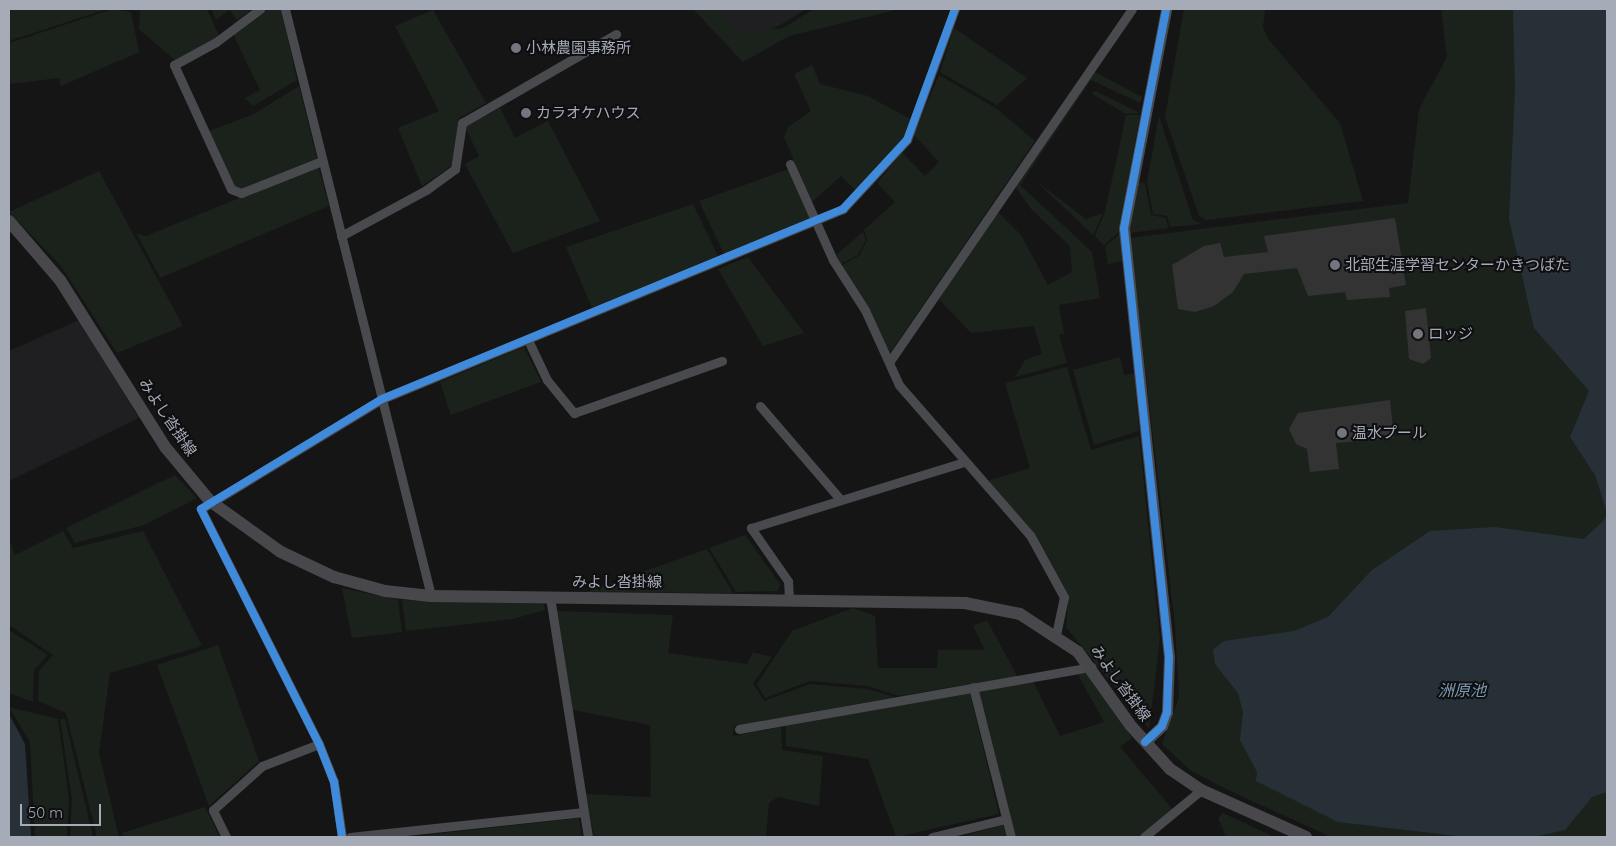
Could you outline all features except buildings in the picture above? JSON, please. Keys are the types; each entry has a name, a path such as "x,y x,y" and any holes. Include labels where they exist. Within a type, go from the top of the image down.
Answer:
{"main road":[{"name":"みよし沓掛線","path":"9,221 60,280 166,448 210,501 281,552 334,576 385,591 431,596 789,599 991,606 1020,614 1056,634 1092,667 1145,742 1170,769 1201,790 1306,837"}],"street":[{"path":"260,9 174,65 231,189 241,193 322,161"},
{"path":"285,9 431,596"},
{"path":"342,837 334,782 320,744 204,520 201,509 210,501 285,462 382,399 843,209 906,140 955,9"},
{"path":"890,361 1132,9"},
{"path":"1145,742 1162,726 1167,712 1170,657 1124,228 1166,9"},
{"path":"341,236 426,190 455,169 462,123 616,34"},
{"path":"790,164 846,284 916,408 1030,535 1064,597 1056,634"},
{"path":"528,340 547,380 574,413 722,361"},
{"path":"760,406 840,499"},
{"path":"789,599 788,581 751,528 964,462"},
{"path":"550,597 588,837"},
{"path":"739,730 1092,667"},
{"path":"973,687 1011,837"},
{"path":"226,837 213,810 262,766 320,744"},
{"path":"1144,837 1201,790"},
{"path":"350,837 584,812"},
{"path":"932,837 1006,819"}],"shaded area":[{"path":"10,9 107,9 9,41"},
{"path":"113,9 131,12 139,52 61,86 59,78 9,84 9,43"},
{"path":"140,9 207,9 219,36 175,60 139,29"},
{"path":"211,9 252,9 237,20 229,10 216,20"},
{"path":"267,9 281,9 297,80 253,106 245,98 260,90 233,34"},
{"path":"693,9 719,9 728,24 746,33 783,28 814,9 900,9 789,36 743,62"},
{"path":"699,9 807,9 743,47"},
{"path":"1184,9 1265,9 1263,28 1269,40 1340,123 1363,201 1207,220 1199,216 1165,117"},
{"path":"1441,9 1607,9 1607,837 1331,837 1226,789 1190,770 1162,744 1179,697 1175,626 1130,238 1408,203 1419,109 1447,57"},
{"path":"433,10 486,103 459,118 451,166 422,186 398,128 439,111 395,26"},
{"path":"954,28 1027,78 997,105 940,72"},
{"path":"812,65 820,84 868,96 912,120 904,138 856,191 841,176 812,202 784,137 788,127 811,111 794,74"},
{"path":"1093,71 1142,97 1140,103 1091,80 1020,185 1092,252 1100,298 1059,305 1064,334 1059,335 1067,363 1015,377 1025,360 1042,354 1034,326 971,333 937,297 998,212 1021,235 1048,285 1072,272 1070,246 1031,209 1015,186"},
{"path":"939,75 997,109 1035,141 890,353 841,266 860,255 867,240 864,230 895,202 877,183 902,153 925,176 939,162 914,135"},
{"path":"299,86 317,159 241,189 234,186 209,131 254,114"},
{"path":"1095,91 1140,113 1126,114 1092,94"},
{"path":"500,108 515,138 548,121 600,221 513,253 465,164 479,156 465,127"},
{"path":"1126,115 1140,115 1119,232 1104,245 1095,236 1105,212"},
{"path":"1159,116 1193,220 1201,224 1170,227 1167,216 1153,214 1147,182"},
{"path":"318,166 329,206 160,278 136,233 146,236"},
{"path":"789,169 811,220 724,254 699,201"},
{"path":"99,171 183,326 117,353 61,266 9,212"},
{"path":"1036,181 1086,219 1103,213 1093,235"},
{"path":"1135,182 1145,183 1151,215 1166,218 1168,228 1130,233"},
{"path":"693,204 718,256 592,308 566,247"},
{"path":"863,232 866,240 858,255 841,264 836,255"},
{"path":"1120,234 1123,261 1108,264 1105,246"},
{"path":"748,257 804,333 763,346 718,269"},
{"path":"79,320 139,418 9,481 9,351"},
{"path":"524,347 541,382 451,415 440,382"},
{"path":"1120,357 1124,375 1134,373 1139,431 1094,445 1073,370"},
{"path":"1067,367 1091,450 1139,436 1160,639 1149,729 1066,627 1068,598 1032,531 987,481 1030,468 1005,383"},
{"path":"175,475 197,498 144,525 75,543 66,528"},
{"path":"63,531 73,548 143,531 202,646 110,673 99,753 119,837 97,837 66,713 38,701 39,671 53,655 9,625 9,539 15,555"},
{"path":"745,535 780,584 778,591 736,592 709,548"},
{"path":"707,549 733,593 586,592"},
{"path":"342,588 398,600 402,632 352,638"},
{"path":"402,600 544,604 545,610 513,619 406,631"},
{"path":"853,608 875,616 878,668 937,668 938,650 985,650 973,626 987,620 1017,676 899,696 868,686 810,681 765,698 757,684 792,631"},
{"path":"556,611 673,615 668,653 747,664 753,652 772,657 753,683 764,701 810,684 867,689 895,697 734,726 733,736 781,727 782,750 823,756 819,806 778,797 769,803 766,837 594,837 586,794 651,797 650,725 573,710"},
{"path":"9,630 48,655 34,670 33,702 9,693"},
{"path":"218,645 259,761 209,806 157,665"},
{"path":"1088,673 1132,738 1120,747 1173,810 1138,837 1016,837 978,690 1033,681 1060,736 1104,722 1078,675"},
{"path":"970,693 999,814 896,837 868,759 786,746 786,726"},
{"path":"9,707 58,719 69,799 67,837 35,837 30,742"},
{"path":"60,719 65,719 93,837 70,837 72,799"},
{"path":"205,807 220,837 123,837 122,833"},
{"path":"1223,813 1274,837 1226,837 1218,818"},
{"path":"579,818 582,837 408,837"},
{"path":"1003,825 1006,837 959,837"}],"water":[{"path":"1513,9 1607,9 1607,512 1595,475 1570,437 1589,391 1534,328 1509,219 1515,88"},
{"name":"洲原池","path":"1607,517 1607,792 1592,797 1565,830 1533,837 1466,837 1338,822 1256,781 1257,772 1240,740 1243,712 1238,693 1215,664 1213,650 1224,641 1294,631 1328,617 1372,570 1430,531 1495,527 1584,539"},
{"path":"9,714 25,744 31,837 9,837"}],"cycle path":[{"path":"342,837 334,782 319,744 201,509 382,399 843,209 907,140 955,9"},
{"path":"1145,742 1162,726 1167,712 1169,657 1124,228 1166,9"}],"place":[{"name":"小林農園事務所","path":"516,48"},
{"name":"カラオケハウス","path":"526,113"},
{"name":"北部生涯学習センターかきつばた","path":"1335,265"},
{"name":"ロッジ","path":"1418,334"},
{"name":"温水プール","path":"1342,433"}]}
